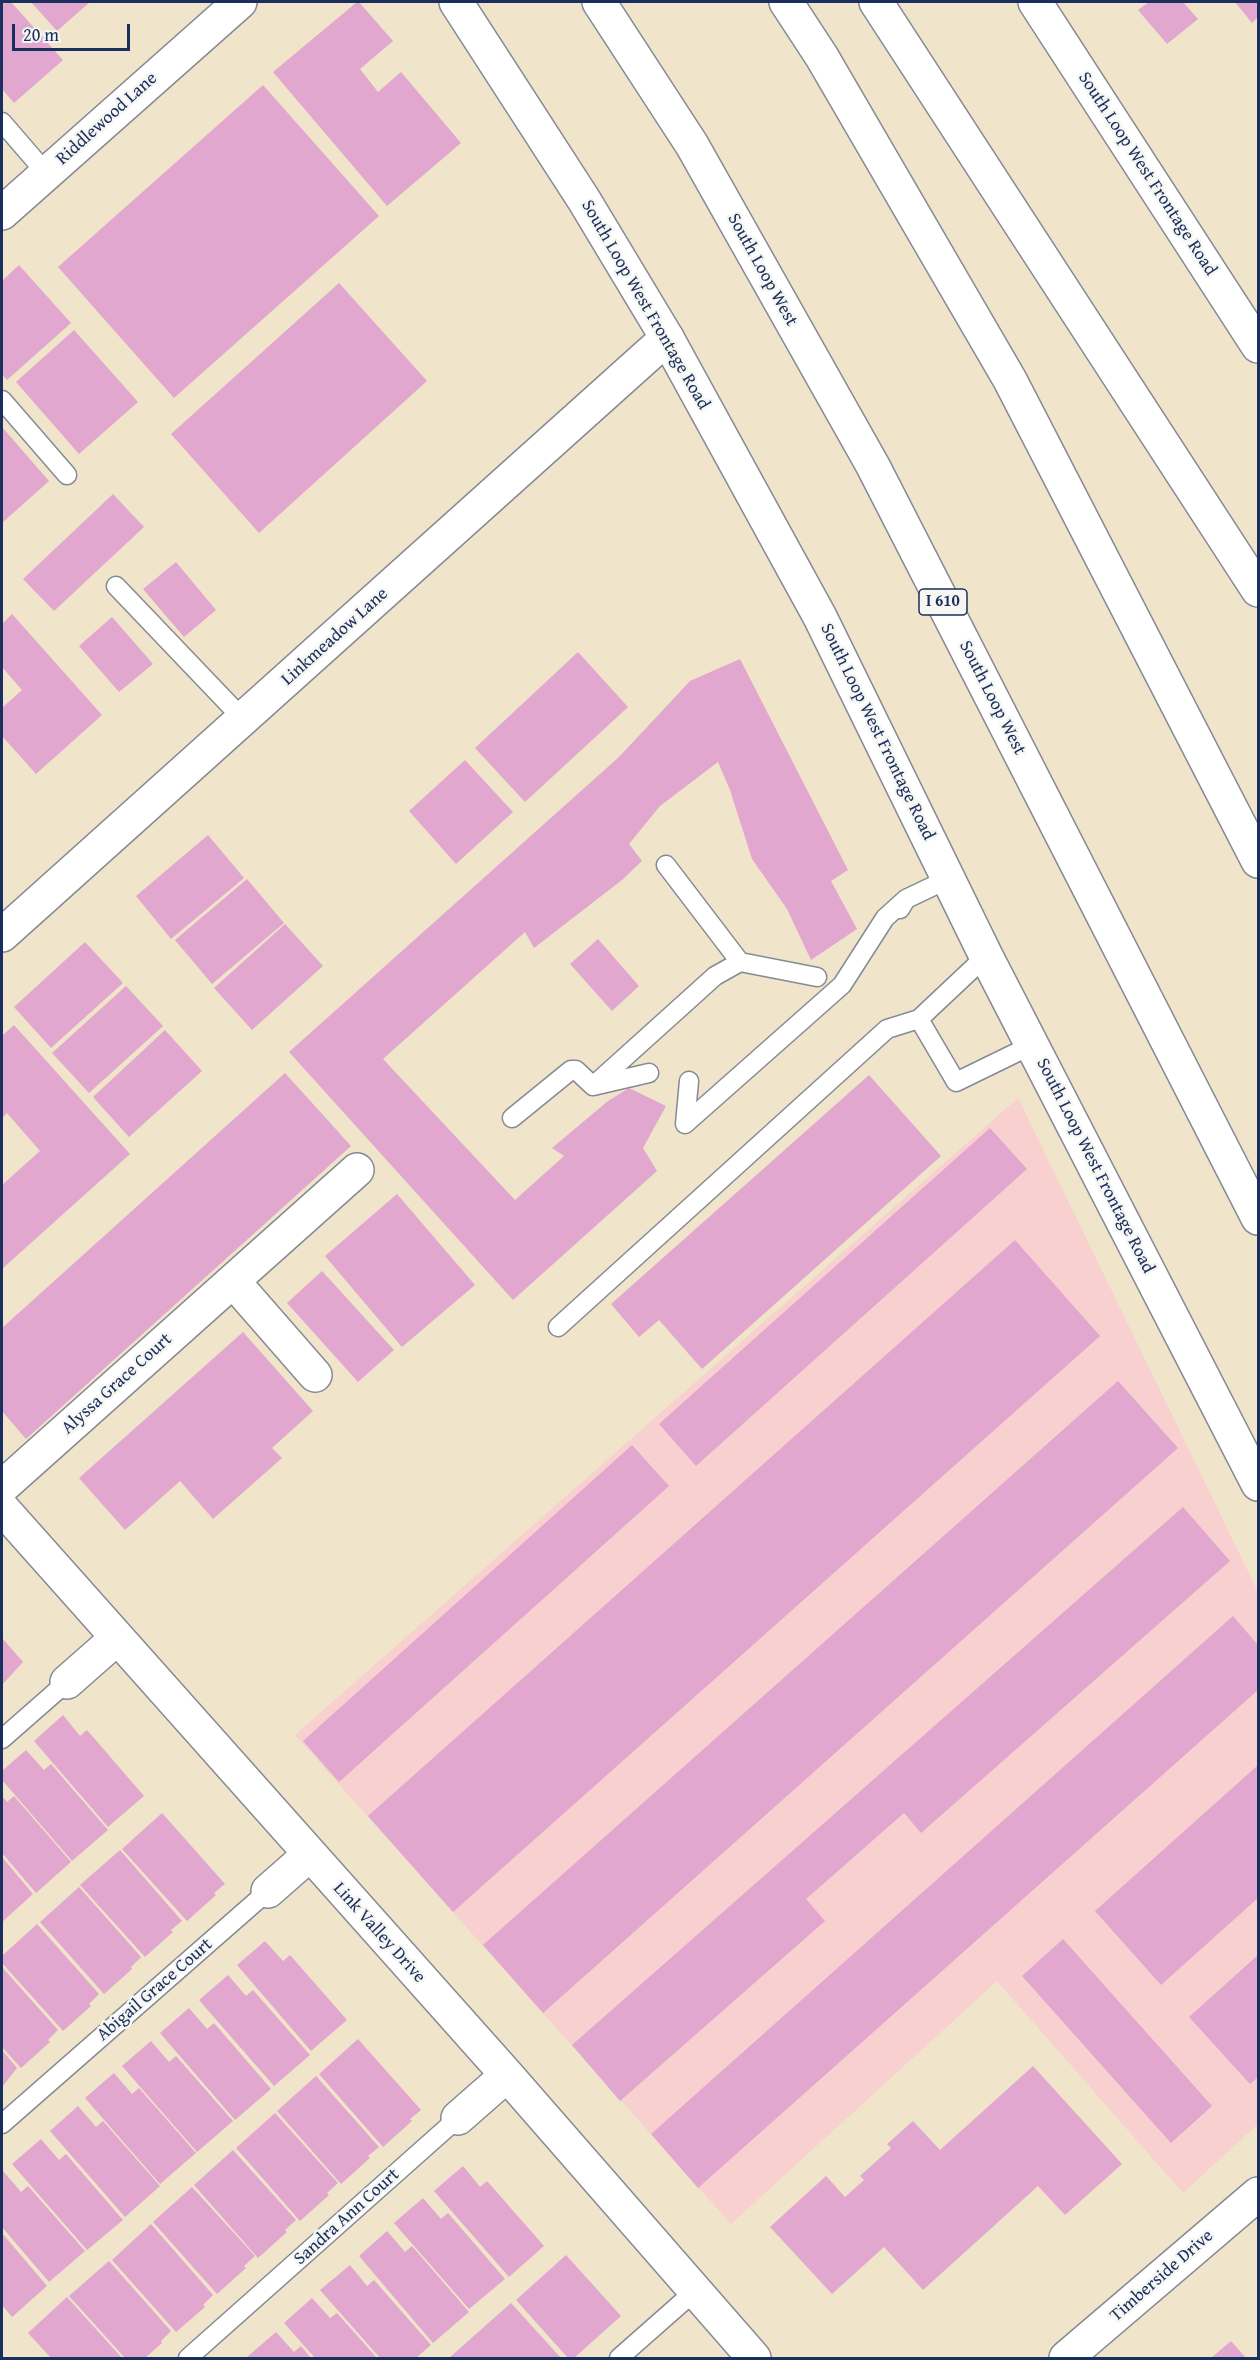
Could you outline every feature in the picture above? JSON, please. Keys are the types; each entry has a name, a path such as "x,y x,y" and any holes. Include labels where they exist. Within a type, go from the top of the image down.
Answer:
{"main road":[{"name":"Riddlewood Lane","path":"2,213 240,2"},
{"name":"South Loop West Frontage Road","path":"456,2 584,200 667,338 820,617 986,956 1258,1484"},
{"name":"South Loop West","path":"599,2 692,145 873,466 1258,1218"},
{"path":"786,2 822,57 1010,380 1258,861"},
{"path":"876,2 1258,590"},
{"name":"South Loop West Frontage Road","path":"1035,2 1258,346"},
{"name":"Linkmeadow Lane","path":"2,935 667,338"},
{"name":"Alyssa Grace Court","path":"2,1487 357,1170"},
{"path":"233,1281 315,1375"},
{"name":"Link Valley Drive","path":"2,1508 507,2075 754,2358"},
{"path":"67,1682 117,1638"},
{"name":"Abigail Grace Court","path":"268,1892 309,1855"},
{"name":"Sandra Ann Court","path":"458,2118 507,2075"},
{"name":"Timberside Drive","path":"1066,2358 1258,2194"}],"lane":[{"path":"2,122 46,173"},
{"path":"2,400 66,475"},
{"path":"116,586 243,719"},
{"path":"666,865 741,962"},
{"path":"689,1081 685,1125 842,985 885,918 906,899 948,879"},
{"path":"856,975 906,899"},
{"path":"558,1326 887,1029 919,1019 986,956"},
{"path":"593,1086 715,976 741,962 817,977"},
{"path":"919,1019 956,1082 1032,1045"},
{"path":"512,1118 571,1070 576,1070 593,1086"},
{"path":"593,1086 649,1073"},
{"path":"2,1739 67,1682"},
{"name":"Abigail Grace Court","path":"2,2124 268,1892"},
{"name":"Sandra Ann Court","path":"189,2358 458,2118"},
{"path":"619,2358 695,2291"}],"shaded area":[{"path":"1018,1098 1258,1592 1258,2124 1183,2193 997,1981 731,2224 295,1735"}],"building":[{"path":"2,2 11,2 63,60 14,103 2,89"},
{"path":"31,2 90,2 57,31"},
{"path":"357,2 393,41 360,69 378,92 401,72 461,143 387,206 273,72"},
{"path":"1149,2 1183,2 1198,19 1167,44 1138,10"},
{"path":"1235,2 1258,2 1258,17 1252,23"},
{"path":"263,85 379,216 174,398 58,267"},
{"path":"19,265 71,323 7,380 2,374 2,281"},
{"path":"339,283 427,381 259,533 171,434"},
{"path":"74,330 138,402 79,454 16,382"},
{"path":"2,427 49,481 2,523"},
{"path":"113,494 144,527 54,611 23,579"},
{"path":"176,562 216,610 184,637 143,589"},
{"path":"12,614 102,715 36,774 2,736 2,708 22,690 2,667 2,624"},
{"path":"112,617 153,664 119,692 79,646"},
{"path":"578,652 628,707 525,802 475,748"},
{"path":"740,659 848,870 831,881 857,929 811,960 787,909 752,859 730,790 718,762 660,806 629,844 642,861 622,880 534,948 525,932 383,1059 515,1200 564,1156 552,1148 608,1101 629,1088 666,1106 643,1148 657,1171 513,1300 289,1052 619,757 690,681"},
{"path":"465,760 513,812 456,864 409,811"},
{"path":"208,835 244,878 171,939 136,896"},
{"path":"247,879 284,923 212,984 175,940"},
{"path":"285,924 323,966 252,1030 214,988"},
{"path":"598,939 639,986 612,1011 570,964"},
{"path":"85,942 123,983 51,1048 14,1007"},
{"path":"126,986 163,1026 89,1093 52,1053"},
{"path":"14,1025 130,1154 2,1269 2,1185 40,1151 7,1113 2,1118 2,1036"},
{"path":"165,1030 202,1071 129,1137 93,1097"},
{"path":"285,1073 351,1146 26,1439 2,1411 2,1328"},
{"path":"869,1075 941,1156 702,1369 659,1320 639,1337 611,1304"},
{"path":"990,1128 1027,1169 696,1466 659,1424"},
{"path":"397,1194 475,1285 402,1347 325,1256"},
{"path":"1015,1240 1100,1336 453,1912 368,1816"},
{"path":"322,1271 394,1350 358,1382 287,1303"},
{"path":"243,1332 313,1411 272,1448 282,1458 213,1519 180,1481 125,1530 79,1478"},
{"path":"1118,1381 1178,1448 543,2013 483,1945"},
{"path":"632,1445 669,1486 339,1782 303,1741"},
{"path":"1183,1507 1230,1561 921,1833 904,1813 806,1899 825,1921 620,2101 572,2045"},
{"path":"1233,1616 1258,1645 1258,1690 698,2188 651,2134"},
{"path":"2,1638 23,1662 2,1685"},
{"path":"63,1715 80,1736 87,1730 144,1796 108,1827 34,1741"},
{"path":"26,1750 44,1770 51,1764 108,1830 72,1861 2,1780 2,1771"},
{"path":"1257,1766 1258,1898 1161,1985 1095,1911"},
{"path":"2,1796 7,1802 14,1796 71,1862 36,1893 2,1853"},
{"path":"162,1813 225,1884 187,1921 122,1849"},
{"path":"120,1850 182,1921 145,1957 80,1885"},
{"path":"2,1857 33,1894 2,1922"},
{"path":"79,1887 141,1957 131,1967 132,1969 104,1994 40,1922"},
{"path":"37,1924 99,1994 89,2004 91,2006 63,2031 2,1963 2,1956"},
{"path":"1063,1939 1212,2106 1171,2143 1022,1976"},
{"path":"265,1941 283,1961 290,1955 347,2020 311,2051 237,1965"},
{"path":"1258,1955 1258,2077 1250,2084 1189,2017"},
{"path":"2,1967 58,2030 48,2040 50,2042 21,2068 2,2047"},
{"path":"228,1975 246,1996 253,1990 310,2055 274,2086 199,2000"},
{"path":"189,2008 207,2029 214,2023 271,2089 235,2120 160,2033"},
{"path":"358,2039 421,2110 383,2147 319,2074"},
{"path":"151,2041 169,2062 176,2056 233,2121 197,2152 122,2066"},
{"path":"2,2050 17,2068 2,2087"},
{"path":"1033,2066 1122,2164 1065,2215 1038,2186 923,2290 884,2247 832,2294 770,2227 826,2176 845,2197 864,2180 860,2176 891,2148 887,2144 913,2121 940,2150"},
{"path":"114,2073 132,2094 139,2088 196,2153 160,2184 85,2098"},
{"path":"316,2076 379,2147 341,2184 277,2111"},
{"path":"78,2106 96,2127 103,2121 160,2186 125,2217 50,2131"},
{"path":"275,2113 338,2183 327,2193 329,2195 300,2221 236,2148"},
{"path":"41,2139 59,2160 66,2154 123,2220 87,2250 12,2164"},
{"path":"233,2150 296,2220 285,2230 287,2232 258,2258 194,2185"},
{"path":"463,2166 480,2187 487,2181 544,2246 509,2277 434,2191"},
{"path":"3,2171 21,2192 28,2186 85,2251 49,2282 2,2227"},
{"path":"192,2187 255,2256 244,2266 246,2268 217,2294 153,2222"},
{"path":"423,2198 441,2219 448,2213 505,2279 469,2309 394,2223"},
{"path":"151,2224 213,2295 203,2305 205,2307 176,2332 112,2260"},
{"path":"387,2231 405,2252 412,2246 469,2312 433,2343 359,2256"},
{"path":"2,2233 47,2286 12,2317 2,2305"},
{"path":"566,2255 621,2316 574,2358 568,2358 516,2300"},
{"path":"109,2261 171,2331 161,2341 162,2343 145,2358 125,2358 69,2296"},
{"path":"350,2265 367,2286 374,2280 431,2345 416,2358 380,2358 320,2290"},
{"path":"67,2297 122,2358 51,2358 28,2333"},
{"path":"312,2298 330,2318 337,2313 377,2358 315,2358 284,2323"},
{"path":"511,2303 561,2358 449,2358"},
{"path":"276,2332 294,2352 301,2346 311,2358 247,2357"},
{"path":"1231,2341 1246,2358 1211,2358"}]}
